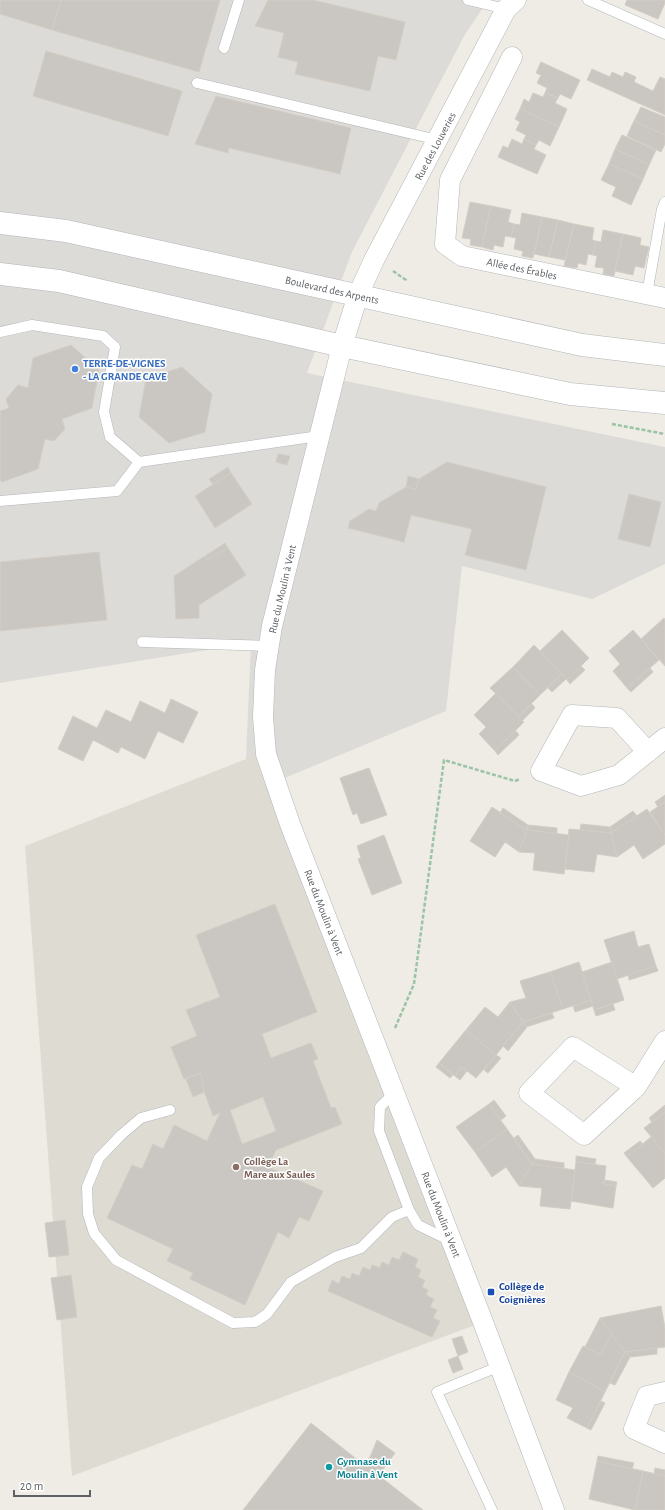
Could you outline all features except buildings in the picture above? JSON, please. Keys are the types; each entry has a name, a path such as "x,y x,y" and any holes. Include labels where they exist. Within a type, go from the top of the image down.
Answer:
{"street":[{"name":"Rue des Louveries","path":"358,295 374,260 511,5"},
{"name":"Allée des Érables","path":"512,57 450,180 445,244 462,256 656,296"},
{"path":"425,164 450,180"},
{"name":"Boulevard des Arpents","path":"0,223 66,231 582,345 665,355"},
{"path":"0,274 59,281 342,346 570,394 665,403"},
{"name":"Rue du Moulin à Vent","path":"358,295 342,346 272,626 265,670 263,717 266,754 290,824 500,1366 554,1510"},
{"path":"648,752 617,718 572,715 540,771 581,786 619,775 648,752 665,738"},
{"path":"636,1087 573,1046 529,1093 584,1135 636,1087 665,1040"},
{"path":"665,1392 647,1396 634,1429 665,1443"}],"lane":[{"path":"224,48 239,0"},
{"path":"468,0 511,5"},
{"path":"588,0 665,34"},
{"path":"197,83 438,140"},
{"path":"656,296 662,209 665,202"},
{"path":"0,332 32,325 103,336 115,347 104,412 110,437 139,462"},
{"path":"0,501 117,491 139,462 319,436"},
{"path":"142,642 269,646"},
{"path":"394,1093 380,1107 378,1131 410,1210 418,1225 451,1241"},
{"path":"170,1110 141,1118 121,1134 99,1158 88,1187 88,1214 94,1233 116,1260 233,1323 255,1322 268,1314 292,1282 335,1257 361,1248 392,1218 410,1210"},
{"path":"492,1510 437,1392 500,1366"}],"path":[{"path":"381,1059 414,984 444,760 515,781 540,771"}],"shaded area":[{"path":"0,0 488,0 464,36 352,252 307,373 665,447 665,564 592,599 462,566 446,711 258,789 246,759 251,643 0,683"},
{"name":"Collège La Mare aux Saules","path":"266,754 483,1322 72,1476 25,846 246,759"}],"place":[{"name":"TERRE-DE-VIGNES - LA GRANDE CAVE","path":"75,369"},
{"name":"Collège La Mare aux Saules","path":"236,1167"},
{"name":"Collège de Coignières","path":"491,1292"},
{"name":"Gymnase du Moulin à Vent","path":"329,1467"}]}
